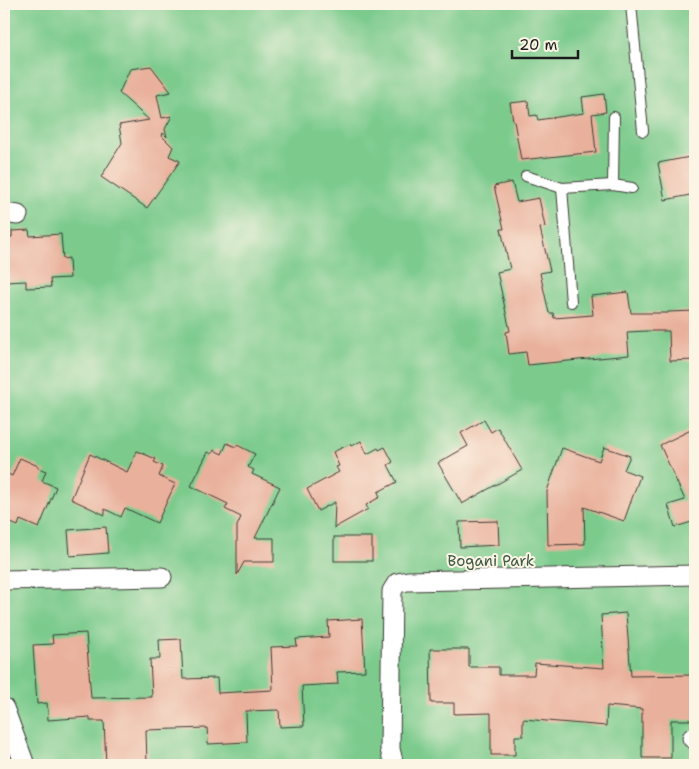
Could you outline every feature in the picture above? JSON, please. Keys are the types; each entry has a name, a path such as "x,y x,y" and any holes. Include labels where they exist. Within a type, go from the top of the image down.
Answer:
{"street":[{"path":"394,765 390,749 392,591 397,583 408,581 695,575"},
{"path":"4,580 162,577"},
{"path":"4,708 25,765"}],"lane":[{"path":"631,4 643,131"},
{"path":"613,185 614,117"},
{"path":"526,176 562,188 613,185 632,188"},
{"path":"562,188 571,302"}],"green space":[{"name":"Bogani Park","path":"4,4 695,4 695,765 4,765"}],"building":[{"path":"151,66 171,92 157,95 162,118 172,116 165,129 167,137 163,133 162,136 173,147 169,156 180,161 147,208 101,177 122,143 119,125 149,120 119,93 130,69"},
{"path":"604,94 606,112 592,114 596,152 521,160 510,103 528,101 530,116 537,115 538,120 584,113 582,97"},
{"path":"695,156 695,194 665,200 658,163"},
{"path":"512,182 517,202 539,198 545,227 540,228 550,271 540,273 549,313 553,313 554,318 593,315 591,296 628,292 631,313 695,311 695,360 670,361 669,331 627,332 629,355 528,365 526,352 509,354 506,332 510,331 497,272 510,269 501,229 504,229 494,186"},
{"path":"29,230 30,236 61,234 63,259 69,258 70,278 50,279 51,287 26,288 26,281 5,282 4,237 12,237 12,231"},
{"path":"484,420 491,432 498,428 522,470 462,504 438,463 468,446 461,433"},
{"path":"695,428 695,521 675,527 668,505 685,500 660,445"},
{"path":"361,441 367,454 378,448 379,450 385,447 393,462 388,465 397,482 378,492 380,497 366,505 368,509 334,528 335,502 318,511 307,489 339,472 336,467 339,466 333,452"},
{"path":"227,443 236,447 237,445 255,454 248,467 254,470 252,474 280,487 255,538 274,538 274,562 244,562 237,575 237,526 241,517 225,509 228,504 191,486 208,452 212,454 214,450 222,454"},
{"path":"604,447 630,456 624,470 640,476 624,521 584,507 585,544 548,545 547,491 562,448 599,461"},
{"path":"137,451 156,459 154,462 163,466 159,476 175,484 157,523 125,508 121,517 105,509 105,515 71,499 90,454 127,472"},
{"path":"20,458 46,471 42,481 56,487 39,528 20,520 18,526 4,520 4,472 12,476"},
{"path":"498,521 499,545 460,547 459,522"},
{"path":"106,527 108,553 70,556 68,530"},
{"path":"334,537 372,537 372,561 334,561"},
{"path":"626,613 631,676 695,675 695,720 671,720 671,758 642,758 642,709 607,706 606,726 523,719 523,736 515,736 515,755 491,755 491,713 454,714 454,703 431,703 430,649 469,649 469,667 499,667 499,675 534,675 535,663 604,668 601,615"},
{"path":"362,619 365,671 337,672 338,684 302,686 304,726 280,727 279,710 246,711 247,742 208,744 207,728 146,730 147,765 106,765 104,721 90,721 90,717 48,720 47,703 37,704 33,645 53,644 52,635 86,633 91,698 152,697 150,659 160,659 159,640 181,639 183,679 217,678 218,693 273,690 271,647 297,646 296,639 329,637 328,621"}]}
